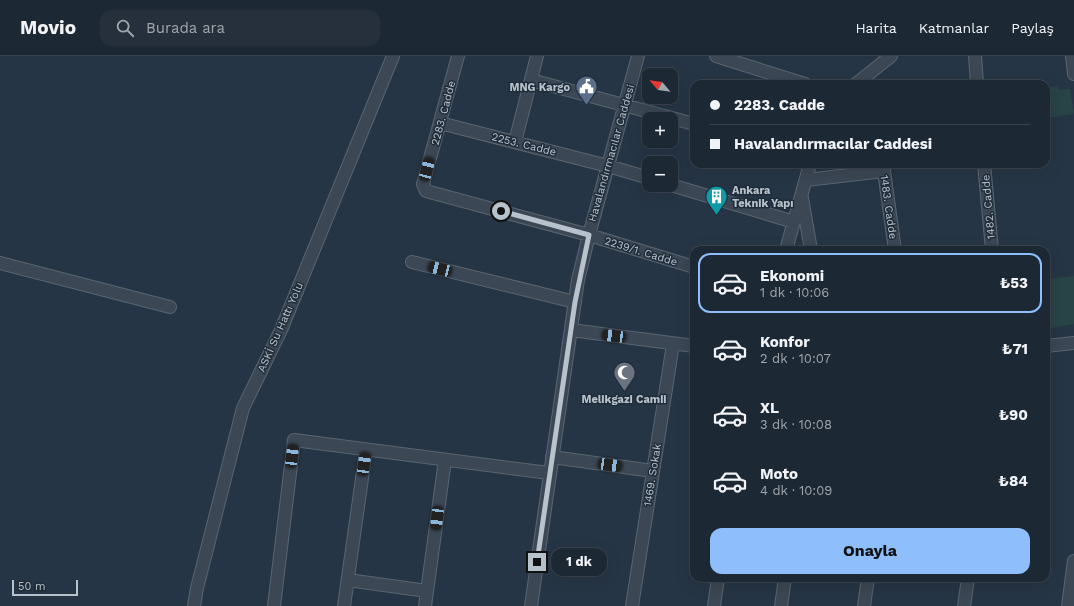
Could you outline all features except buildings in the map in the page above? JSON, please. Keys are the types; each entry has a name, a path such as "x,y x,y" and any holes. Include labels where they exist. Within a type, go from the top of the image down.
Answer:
{"street":[{"name":"ASKİ Su Hattı Yolu","path":"194,606 197,588 243,408 281,330 393,56"},
{"name":"2283. Cadde","path":"458,56 423,184 426,191 589,235"},
{"path":"514,142 537,56"},
{"name":"Havalandırmacılar Caddesi","path":"531,606 575,302 589,235 638,56"},
{"path":"716,56 792,80"},
{"path":"872,78 891,56"},
{"path":"975,56 977,80"},
{"path":"1072,56 1074,74"},
{"path":"531,80 690,123"},
{"name":"2253. Cadde","path":"440,123 642,176"},
{"path":"787,246 809,168"},
{"path":"806,180 878,168"},
{"name":"1483. Cadde","path":"884,168 894,246"},
{"name":"1482. Cadde","path":"984,168 992,246"},
{"path":"678,187 794,222"},
{"path":"802,195 810,246"},
{"name":"2239/1. Cadde","path":"589,235 690,266"},
{"path":"412,262 575,302"},
{"path":"0,263 170,307"},
{"path":"571,330 690,346"},
{"path":"1050,346 1074,343"},
{"name":"1469. Sokak","path":"632,606 673,344"},
{"path":"274,606 294,440 550,472"},
{"path":"344,606 366,450"},
{"path":"552,457 653,471"},
{"path":"425,606 445,460"},
{"path":"1068,606 1074,561"},
{"path":"348,580 427,591"},
{"path":"714,606 717,582"},
{"path":"781,606 784,582"},
{"path":"864,606 867,582"},
{"path":"964,606 967,582"}],"green space":[{"path":"1058,86 1059,90 1070,89 1074,114 1050,117 1050,87"},
{"path":"1074,276 1074,324 1050,328 1050,279"}],"place":[{"name":"MNG Kargo","path":"586,106"},
{"name":"Ankara Teknik Yapı","path":"717,216"},
{"name":"Melikgazi Camii","path":"624,392"}],"route":[{"path":"501,211 589,235 578,280 537,562"}]}
